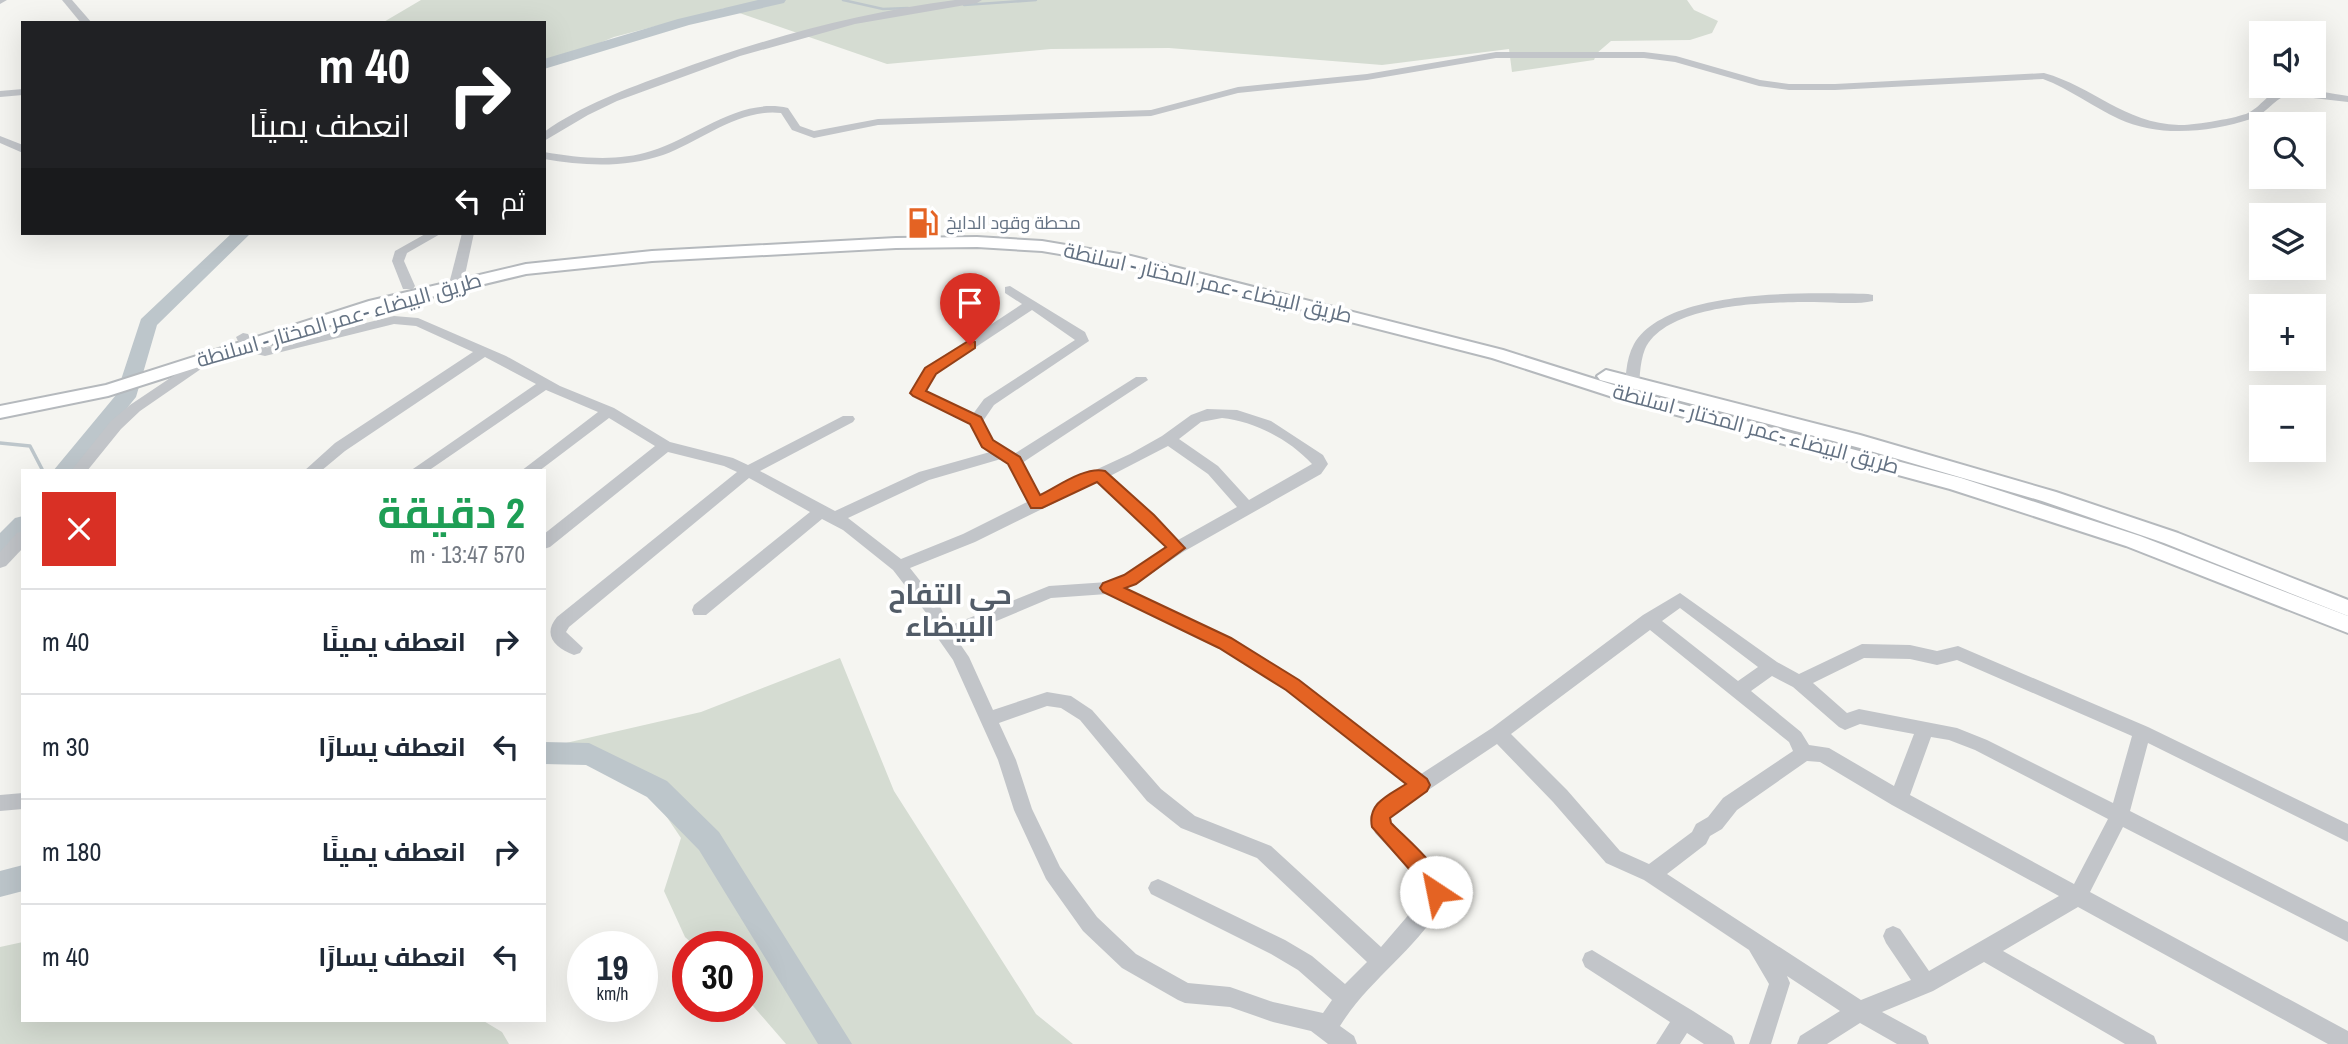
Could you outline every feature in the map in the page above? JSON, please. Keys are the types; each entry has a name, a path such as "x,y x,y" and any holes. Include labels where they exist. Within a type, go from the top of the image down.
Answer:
{"main road":[{"name":"طريق البيضاء -عمر المختار - اسلنطة","path":"0,412 110,384 408,286 574,262 665,255 939,241 1042,246 1131,261 1215,281 1633,390 1901,453 2112,517 2348,608"},
{"name":"طريق البيضاء -عمر المختار - اسلنطة","path":"162,367 205,359 244,341 456,279"},
{"name":"طريق البيضاء -عمر المختار - اسلنطة","path":"0,400 110,384"},
{"name":"طريق البيضاء -عمر المختار - اسلنطة","path":"1633,390 2037,508 2133,541 2348,625"}],"street":[{"path":"67,0 85,21"},
{"path":"546,137 566,122 604,103 748,47 882,14 977,0"},
{"path":"546,155 558,158 640,158 658,153 750,112 769,108 784,110 797,129 808,134 822,134 860,123 1151,113 1238,90 1367,77 1496,55 1644,55 1676,60 1759,83 1801,87 2036,75 2062,82 2125,118 2159,127 2182,129 2251,116 2277,95 2286,93 2348,99"},
{"path":"0,94 21,92"},
{"path":"0,139 21,149"},
{"path":"408,286 398,261 401,251 432,235"},
{"path":"456,279 467,235"},
{"path":"976,421 989,402 1082,341 1080,335 1010,290"},
{"path":"1633,390 1637,352 1642,341 1658,327 1684,315 1713,305 1758,299 1868,298"},
{"path":"1030,305 930,371 918,393 976,421 987,443 1010,457 1036,504"},
{"path":"244,341 253,350 273,351 374,324 408,320 446,333 546,384 609,411 665,446 728,462 748,471 849,526 899,566 927,601 960,657 1007,760 1023,810 1054,873 1090,924 1129,961 1185,993 1230,997 1273,1012 1316,1021 1346,1044"},
{"path":"313,469 340,447 484,351"},
{"path":"80,469 116,425 135,408 205,359"},
{"path":"700,610 828,515 924,476 1010,457 1140,380"},
{"path":"420,469 546,384"},
{"path":"531,469 609,411"},
{"path":"899,566 970,538 1099,475 1168,439 1200,416 1228,414 1254,419 1282,434 1318,459 1320,464 1316,470 1177,548 1130,580 1109,588 1049,592 945,635"},
{"path":"574,648 557,635 563,622 748,471 848,419"},
{"path":"1168,439 1213,471 1247,508"},
{"path":"546,541 665,446"},
{"path":"1099,475 1177,548"},
{"path":"0,562 21,539"},
{"path":"1109,588 1225,643 1292,685 1420,785"},
{"path":"1326,1029 1345,998 1382,962 1433,902 1436,892 1435,883 1382,827 1380,818 1383,810 1498,733 1680,599 1771,667 1799,682 1845,722 1859,716 1951,733 1981,744 2348,932"},
{"path":"1649,620 1795,737 1804,753"},
{"path":"1799,682 1863,651 1910,652 1937,658 1958,653 2142,732 2348,833"},
{"path":"1738,691 1771,667"},
{"path":"988,719 1047,699 1065,701 1086,715 1154,795 1188,822 1264,852 1382,962"},
{"path":"1899,799 1925,728"},
{"path":"1808,1044 1859,1012 1926,984 2077,897 2119,816 2142,732"},
{"path":"1498,733 1560,796 1613,857 1651,874 1859,1012 1918,1044"},
{"path":"1651,874 1699,838 1703,830 1715,823 1730,804 1804,753 1823,754 2077,897 2348,1043"},
{"path":"0,803 21,801"},
{"path":"1158,888 1278,947 1305,963 1345,998"},
{"path":"1893,936 1926,984"},
{"path":"1754,942 1780,983 1760,1044"},
{"path":"1984,951 2146,1044"},
{"path":"1592,960 1724,1044"},
{"path":"1667,1044 1685,1018"}],"shaded area":[{"path":"421,0 1687,0 1694,10 1718,21 1712,33 1690,40 1611,41 1597,53 1594,60 1512,72 1509,49 1382,65 1169,48 1051,49 887,64 725,8 614,37 546,65 546,21 385,21"},
{"path":"840,658 894,791 1036,1014 1073,1044 786,1044 763,1017 763,931 682,931 664,891 681,838 656,801 619,776 546,748 701,712"},
{"path":"21,942 21,1022 485,1022 502,1032 509,1044 0,1044 0,947"}],"waterway":[{"path":"546,64 684,22 779,0"},
{"path":"843,0 883,9 908,8"},
{"path":"964,5 1036,0"},
{"path":"66,469 126,397 148,323 240,235"},
{"path":"0,443 30,446 42,469"},
{"path":"0,547 21,526"},
{"path":"546,753 589,754 657,789 709,841 836,1044"},
{"path":"0,884 21,879"}],"place":[{"name":"محطة وقود الدايخ","path":"923,223"}],"district":[{"name":"حي التفاح البيضاء","path":"950,610"}],"route":[{"path":"970,345 930,371 918,393 976,421 987,443 1014,461 1024,475 1036,504 1099,475 1148,519 1177,548 1130,580 1109,588 1225,643 1292,685 1420,785 1383,810 1380,818 1382,827 1435,883 1436,892"}]}
